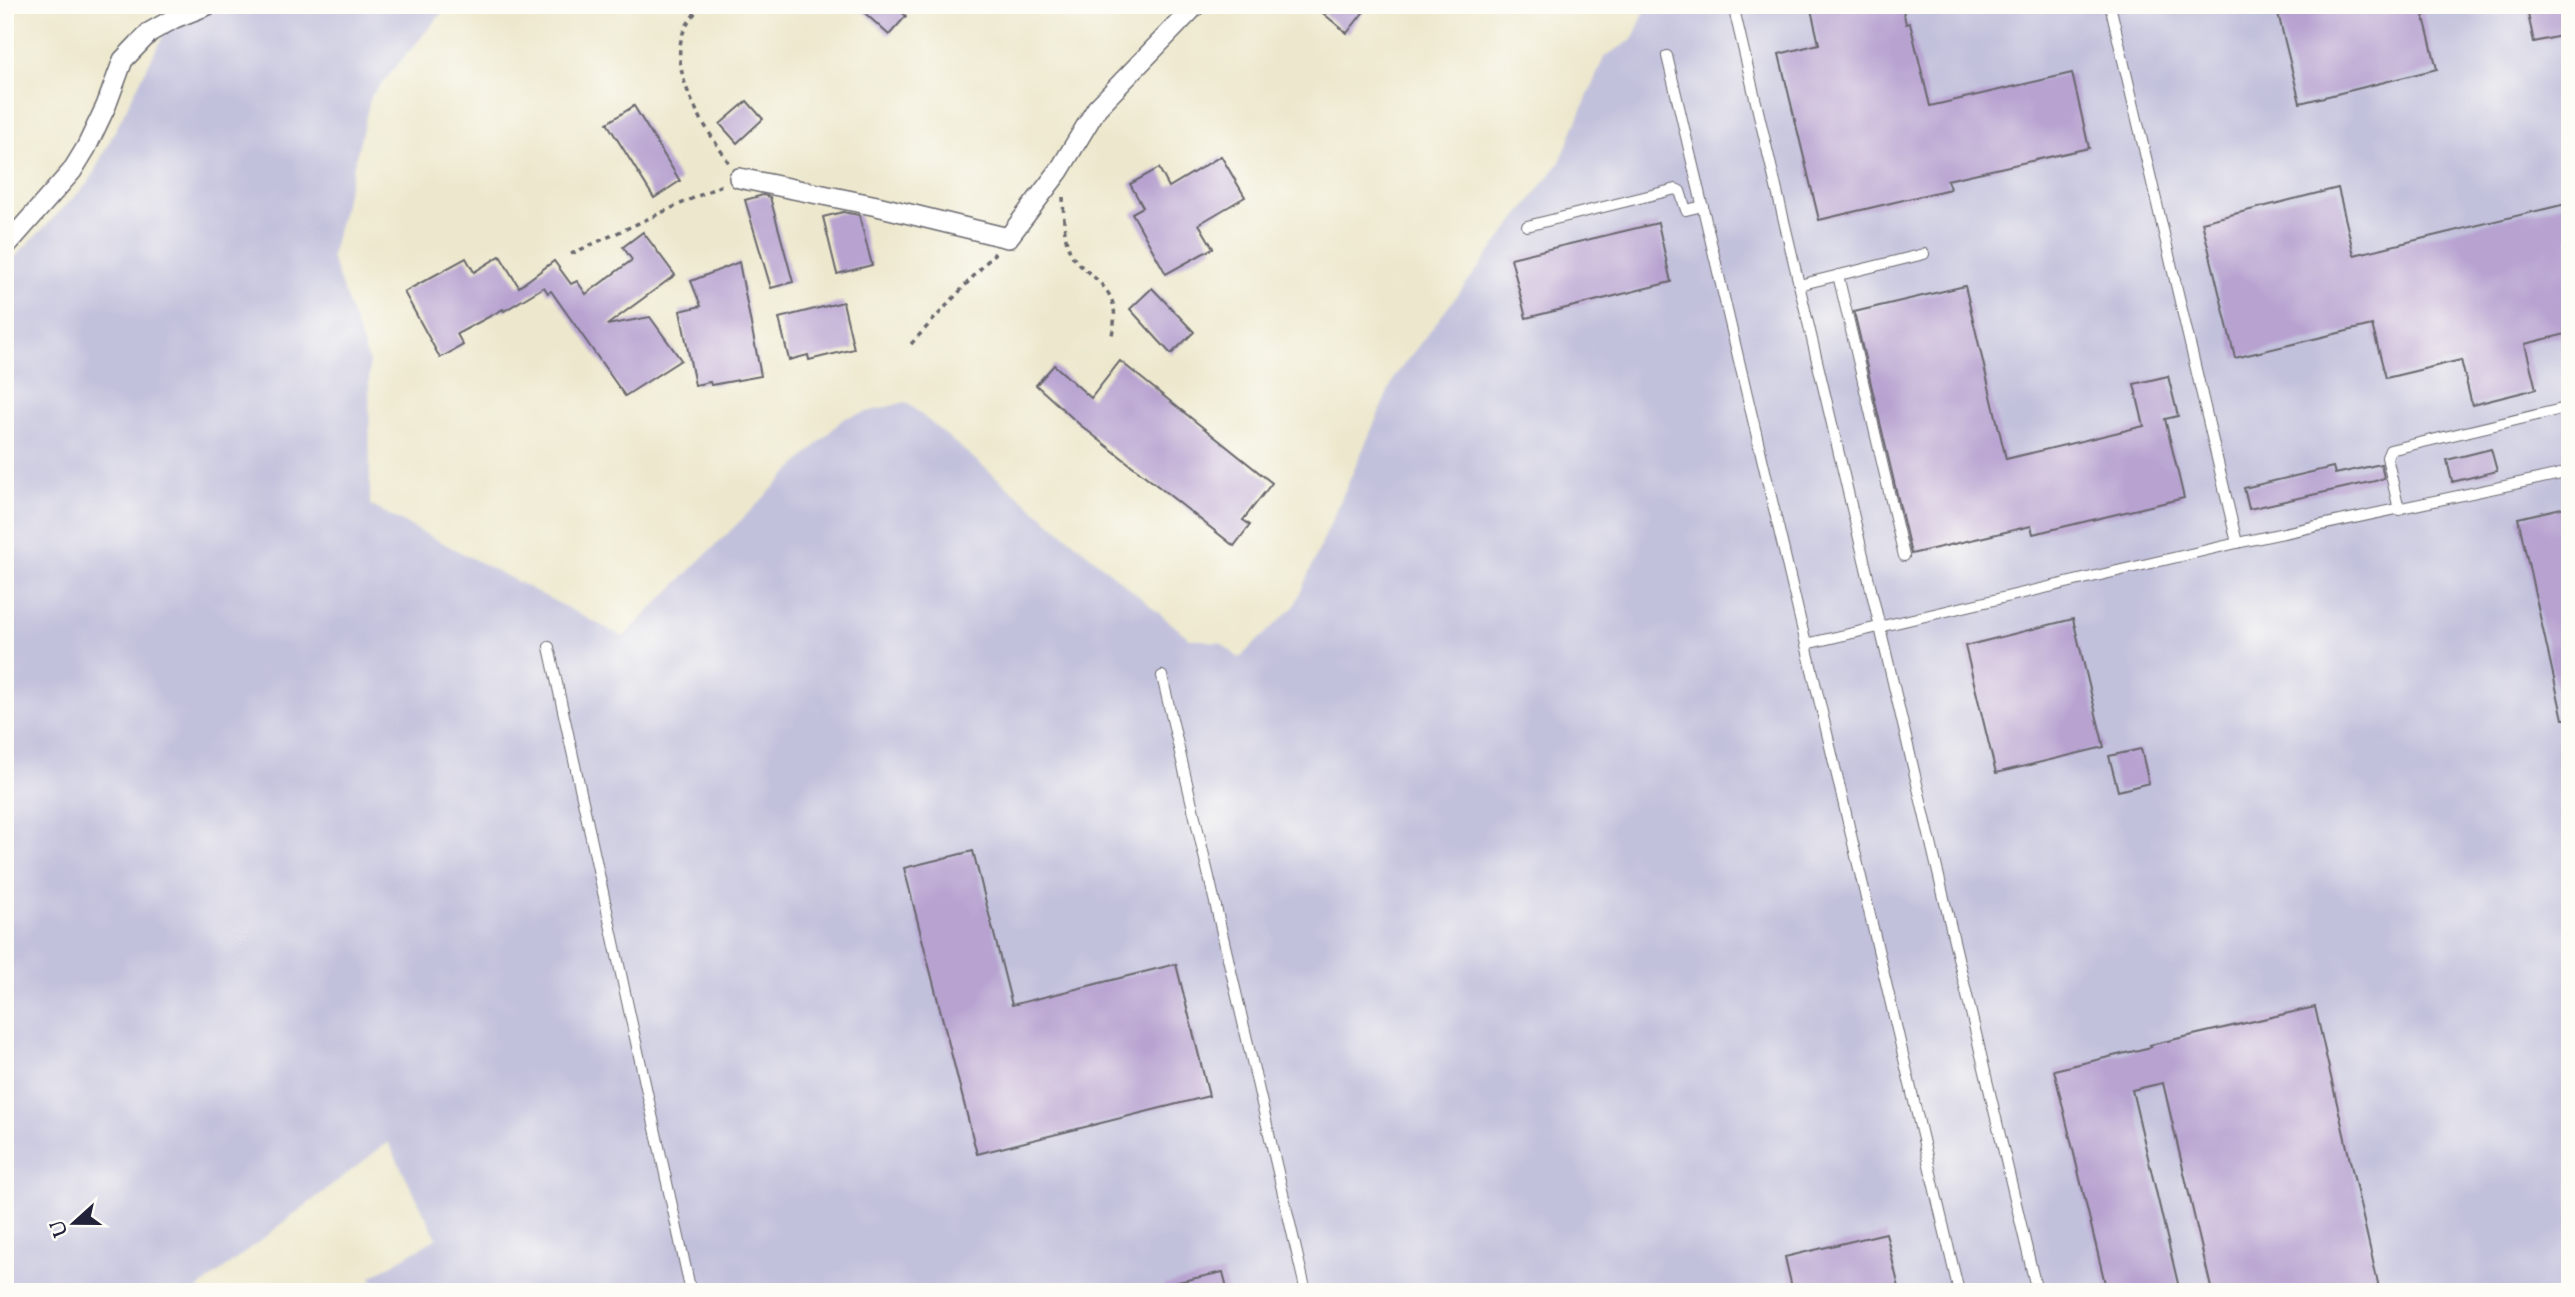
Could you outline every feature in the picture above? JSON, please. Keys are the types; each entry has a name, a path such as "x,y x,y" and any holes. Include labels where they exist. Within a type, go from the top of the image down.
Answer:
{"street":[{"path":"5,247 72,171 106,106 123,60 150,32 175,18 208,5"},
{"path":"738,178 877,206 1008,238 1059,171 1097,108 1196,5"}],"lane":[{"path":"1733,5 2036,1292"},
{"path":"2110,5 2236,543"},
{"path":"1667,55 1959,1292"},
{"path":"1527,226 1676,189 1681,191 1686,210 1703,206"},
{"path":"1799,285 1924,254"},
{"path":"1838,275 1904,556"},
{"path":"2399,510 2387,457 2390,450 2570,407"},
{"path":"1806,644 2236,543 2570,472"},
{"path":"549,647 691,1292"},
{"path":"1162,676 1306,1292"}],"path":[{"path":"571,254 738,178 697,115 685,82 680,56 683,33 701,5"},
{"path":"1059,171 1071,254 1101,283 1113,302 1115,321 1111,339"},
{"path":"911,344 1008,238"}],"shaded area":[{"path":"223,5 449,5 371,96 331,257 369,362 370,505 623,637 844,418 906,402 1189,638 1221,643 1239,658 1294,607 1395,376 1560,162 1604,57 1632,40 1648,5 2570,5 2570,1292 380,1292 371,1277 437,1238 388,1142 194,1292 5,1292 5,267 89,182 167,28"}],"building":[{"path":"856,5 894,5 906,16 889,35"},
{"path":"1313,5 1369,5 1347,33"},
{"path":"1810,5 1902,5 1906,24 1910,23 1930,106 2072,73 2089,148 1947,180 1950,189 1819,220 1779,54 1819,44"},
{"path":"2276,5 2421,5 2437,69 2300,103"},
{"path":"2526,5 2570,5 2570,34 2534,42"},
{"path":"747,101 763,119 737,143 720,124"},
{"path":"634,106 680,181 654,198 607,123"},
{"path":"1221,156 1245,197 1199,224 1213,248 1166,274 1132,213 1143,207 1130,184 1159,168 1169,187"},
{"path":"2338,188 2354,255 2570,203 2570,333 2525,344 2536,389 2472,405 2461,360 2386,378 2372,325 2235,358 2202,222"},
{"path":"763,195 770,197 793,282 771,288 745,200"},
{"path":"843,212 859,215 872,265 837,274 823,217"},
{"path":"1658,223 1671,282 1526,318 1511,258"},
{"path":"643,232 675,275 607,325 650,317 681,360 625,396 551,291 548,293 544,287 504,311 503,309 457,334 463,345 440,358 404,292 466,258 474,272 500,256 519,287 554,261 571,284 577,281 586,294 632,260 623,247"},
{"path":"739,262 761,376 711,385 710,382 695,385 680,311 701,306 691,281"},
{"path":"1965,286 2006,459 2144,426 2134,384 2168,376 2178,416 2165,419 2184,498 2033,534 2031,526 1911,554 1854,312"},
{"path":"1152,288 1194,332 1171,354 1130,309"},
{"path":"843,302 854,349 809,360 808,355 789,360 779,318"},
{"path":"1120,361 1272,483 1243,520 1250,525 1234,546 1079,424 1036,385 1054,365 1091,398"},
{"path":"2491,449 2497,471 2452,482 2447,460"},
{"path":"2381,464 2384,478 2249,509 2244,488 2333,467 2335,474"},
{"path":"2570,506 2570,719 2563,719 2518,518"},
{"path":"2073,619 2104,747 1996,773 1965,646"},
{"path":"2141,749 2149,783 2118,791 2109,756"},
{"path":"973,851 1012,1005 1176,964 1209,1096 977,1154 904,868"},
{"path":"2315,1007 2380,1292 2212,1292 2163,1083 2132,1090 2180,1292 2107,1292 2054,1070"},
{"path":"1886,1233 1900,1292 1793,1292 1785,1257"},
{"path":"1223,1272 1228,1292 1165,1292 1164,1285"}]}
